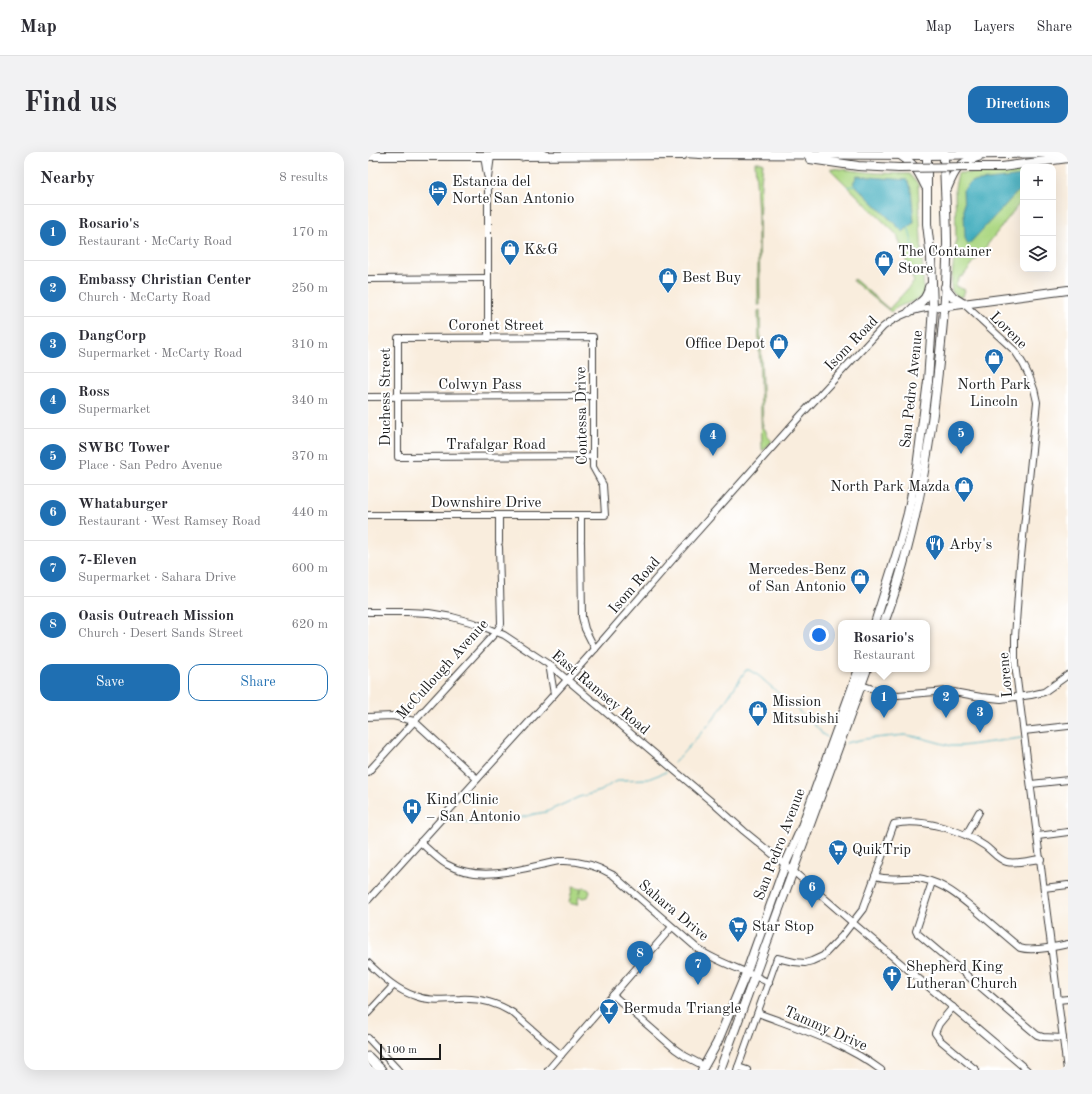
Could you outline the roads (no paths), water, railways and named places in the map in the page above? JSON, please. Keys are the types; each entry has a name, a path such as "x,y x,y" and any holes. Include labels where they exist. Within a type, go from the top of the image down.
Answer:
{"highway":[{"path":"522,156 540,152"},
{"path":"676,152 708,154"},
{"path":"368,1057 381,1070"}],"main road":[{"path":"464,156 472,152"},
{"path":"503,152 512,156"},
{"path":"899,155 908,152"},
{"path":"970,152 987,154"},
{"name":"San Pedro Avenue","path":"885,620 909,541 924,449 937,383 947,260 944,153"},
{"path":"368,156 464,156 488,154 522,156 1068,153"},
{"name":"San Pedro Avenue","path":"924,449 933,307 931,258 927,224 926,154"},
{"path":"945,193 956,169 969,160 987,154"},
{"path":"775,155 858,166 899,168 1002,166 1068,158"},
{"path":"899,155 918,169 927,188"},
{"path":"909,312 916,305 925,300 932,281"},
{"path":"946,287 953,297 964,304"},
{"path":"933,307 1068,290"},
{"name":"San Pedro Avenue","path":"876,620 898,550 922,462"},
{"name":"San Pedro Avenue","path":"858,684 859,672"},
{"name":"San Pedro Avenue","path":"703,1068 717,1043 751,973 793,871 822,781 858,684 865,672"},
{"name":"San Pedro Avenue","path":"720,1070 785,865 822,781"}],"street":[{"path":"488,154 488,338"},
{"path":"368,279 488,278"},
{"name":"Lorene","path":"964,304 1015,351 1030,376 1036,392 1037,402 1020,566 1015,664 1067,1070"},
{"name":"Isom Road","path":"368,900 595,649 690,539 879,331 892,319 909,312 933,307"},
{"name":"Coronet Street","path":"398,338 593,337"},
{"name":"Contessa Drive","path":"593,337 593,466 603,485 605,515"},
{"name":"Duchess Street","path":"398,338 398,457"},
{"name":"Colwyn Pass","path":"368,397 593,396"},
{"name":"Trafalgar Road","path":"398,457 593,456"},
{"name":"Downshire Drive","path":"368,515 605,515"},
{"name":"McCullough Avenue","path":"368,772 496,632 501,624 499,515"},
{"path":"581,515 582,619 585,629 595,649"},
{"name":"East Ramsey Road","path":"368,612 429,613 474,623 513,640 549,664 713,803 739,827 1027,1070"},
{"path":"549,664 554,694"},
{"path":"858,684 882,692 898,695 948,691 990,698 1020,697 1044,692 1068,675"},
{"path":"368,717 393,716 414,721 477,779"},
{"path":"1024,730 1068,726"},
{"path":"1031,784 1068,780"},
{"path":"966,836 979,812"},
{"path":"747,1070 738,1068 777,958 799,963 808,962 816,960 828,952 863,909 894,824 924,824 937,826 966,836 985,846 1001,860 1007,862 1040,859"},
{"path":"1038,836 1068,832"},
{"name":"Sahara Drive","path":"420,842 446,864 477,874 501,873 559,861 577,861 591,864 613,876 706,954 751,973 769,983"},
{"path":"875,876 889,880 916,878 932,882 951,891 1020,948 1033,950 1068,944"},
{"path":"932,882 916,931 917,933 1037,1035 1063,1038"},
{"path":"1044,888 1068,885"},
{"path":"548,1070 672,926"},
{"path":"368,963 393,986 408,994 423,999 478,1000 505,1008 513,1013 561,1055"},
{"path":"368,1013 393,986"},
{"path":"613,995 675,1049 703,1068"},
{"path":"1058,1000 1068,999"},
{"path":"953,1007 938,1024 936,1033 940,1040 976,1070"},
{"name":"Tammy Drive","path":"758,1013 850,1050 881,1070"},
{"path":"368,1038 398,1070"}],"water":[{"path":"857,176 907,180 911,189 914,222 903,232 853,183"},
{"path":"1020,176 1020,189 968,245 965,238 963,190 971,182"}],"waterway":[{"path":"848,187 855,185"},
{"path":"903,251 913,246 908,226"},
{"path":"674,763 713,720 746,670 749,670 759,676 827,737"},
{"path":"846,743 864,739 905,735 951,746 962,746 1021,738"},
{"path":"454,813 463,821 474,824 498,820 513,820 546,812 579,797 601,791 620,780 648,779 666,772"}],"place":[{"name":"Estancia del Norte San Antonio","path":"438,207"},
{"name":"K&G","path":"510,266"},
{"name":"The Container Store","path":"884,277"},
{"name":"Best Buy","path":"668,294"},
{"name":"Office Depot","path":"779,360"},
{"name":"North Park Lincoln","path":"994,375"},
{"name":"SWBC Tower","path":"961,454"},
{"name":"Ross","path":"713,456"},
{"name":"North Park Mazda","path":"964,503"},
{"name":"Arby's","path":"935,561"},
{"name":"Mercedes-Benz of San Antonio","path":"860,595"},
{"name":"Rosario's","path":"884,718"},
{"name":"Embassy Christian Center","path":"946,718"},
{"name":"Mission Mitsubishi","path":"758,727"},
{"name":"DangCorp","path":"980,733"},
{"name":"Kind Clinic – San Antonio","path":"412,825"},
{"name":"QuikTrip","path":"838,866"},
{"name":"Whataburger","path":"812,908"},
{"name":"Star Stop","path":"738,943"},
{"name":"Oasis Outreach Mission","path":"640,974"},
{"name":"7-Eleven","path":"698,985"},
{"name":"Shepherd King Lutheran Church","path":"892,992"},
{"name":"Bermuda Triangle","path":"609,1025"}]}
